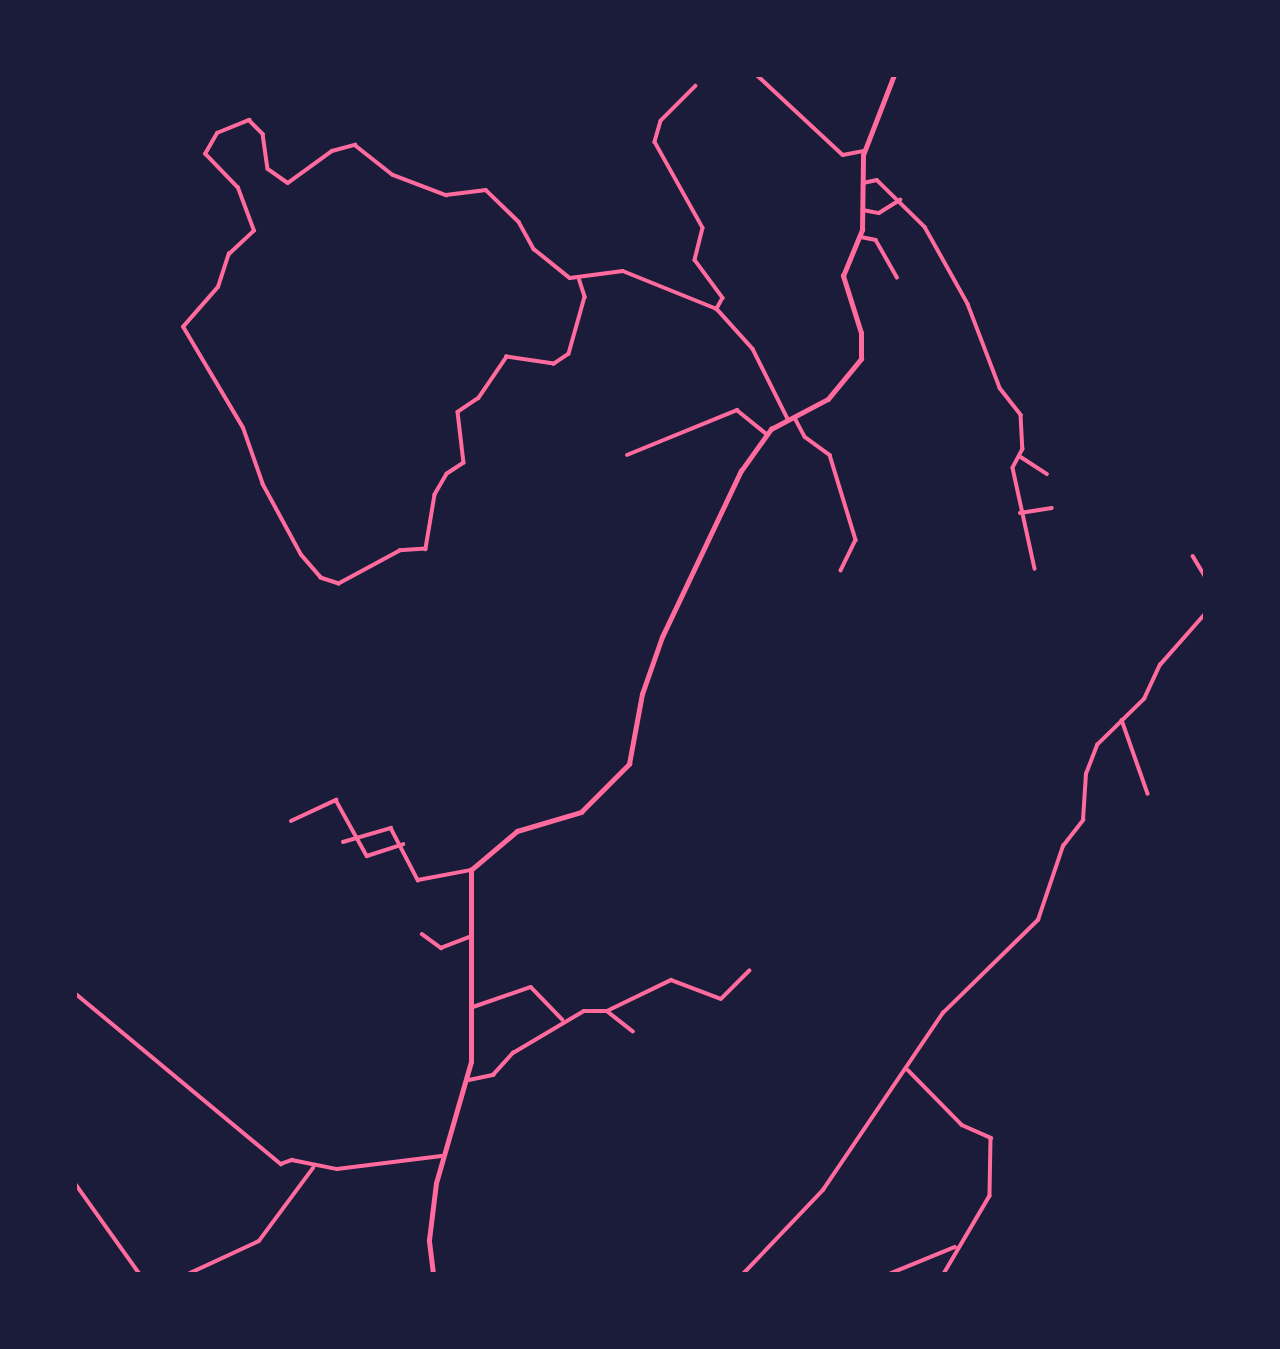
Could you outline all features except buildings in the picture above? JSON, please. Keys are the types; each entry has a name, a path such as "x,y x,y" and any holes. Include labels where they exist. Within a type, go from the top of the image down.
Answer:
{"street":[{"path":"757,75 843,155 864,150"},
{"path":"343,842 391,828 402,844 418,880 471,870 517,831 552,825 587,807 632,761 642,694 667,624 736,480 767,434 788,419 795,418 828,399 861,359 861,333 843,276 861,237 864,150 894,75"},
{"path":"696,86 661,121 655,142 703,228 695,260 723,298 717,309"},
{"path":"243,119 262,134 268,169 288,183 349,144 393,175 446,195 486,190 519,222 540,256 579,278 585,293 569,354 554,364 507,357 479,398 458,412 464,463 447,474 435,495 426,549 400,551 340,584 321,578 301,555 266,492 243,428 183,327 218,287 229,254 254,231 238,188 205,155 209,140 243,119"},
{"path":"861,183 877,180 900,200 942,253 1000,388 1021,415 1021,457 1013,464 1020,513 1035,569"},
{"path":"863,210 879,213 900,200"},
{"path":"861,237 879,244 897,277"},
{"path":"579,278 597,270 623,271 717,309 753,349 788,419"},
{"path":"626,456 737,410 767,434"},
{"path":"795,418 805,437 830,455 856,540 841,571"},
{"path":"1021,457 1047,474"},
{"path":"1020,513 1052,508"},
{"path":"1193,556 1205,576"},
{"path":"743,1274 817,1198 908,1070 943,1013 1038,920 1063,846 1083,820 1090,758 1205,614"},
{"path":"1121,720 1148,794"},
{"path":"291,821 336,800 360,836 369,857 402,844"},
{"path":"433,1274 429,1240 441,1156 469,1080 473,1007 471,870"},
{"path":"422,934 442,948 473,936"},
{"path":"469,1080 493,1075 562,1019 607,1011 671,980 721,999 749,971"},
{"path":"473,1007 531,987 562,1019"},
{"path":"75,993 281,1164 293,1160 313,1168 441,1156"},
{"path":"607,1011 633,1031"},
{"path":"908,1070 966,1128 991,1136 992,1192 957,1246 944,1274"},
{"path":"188,1274 259,1241 313,1168"},
{"path":"75,1183 140,1274"},
{"path":"890,1274 957,1246"}]}
